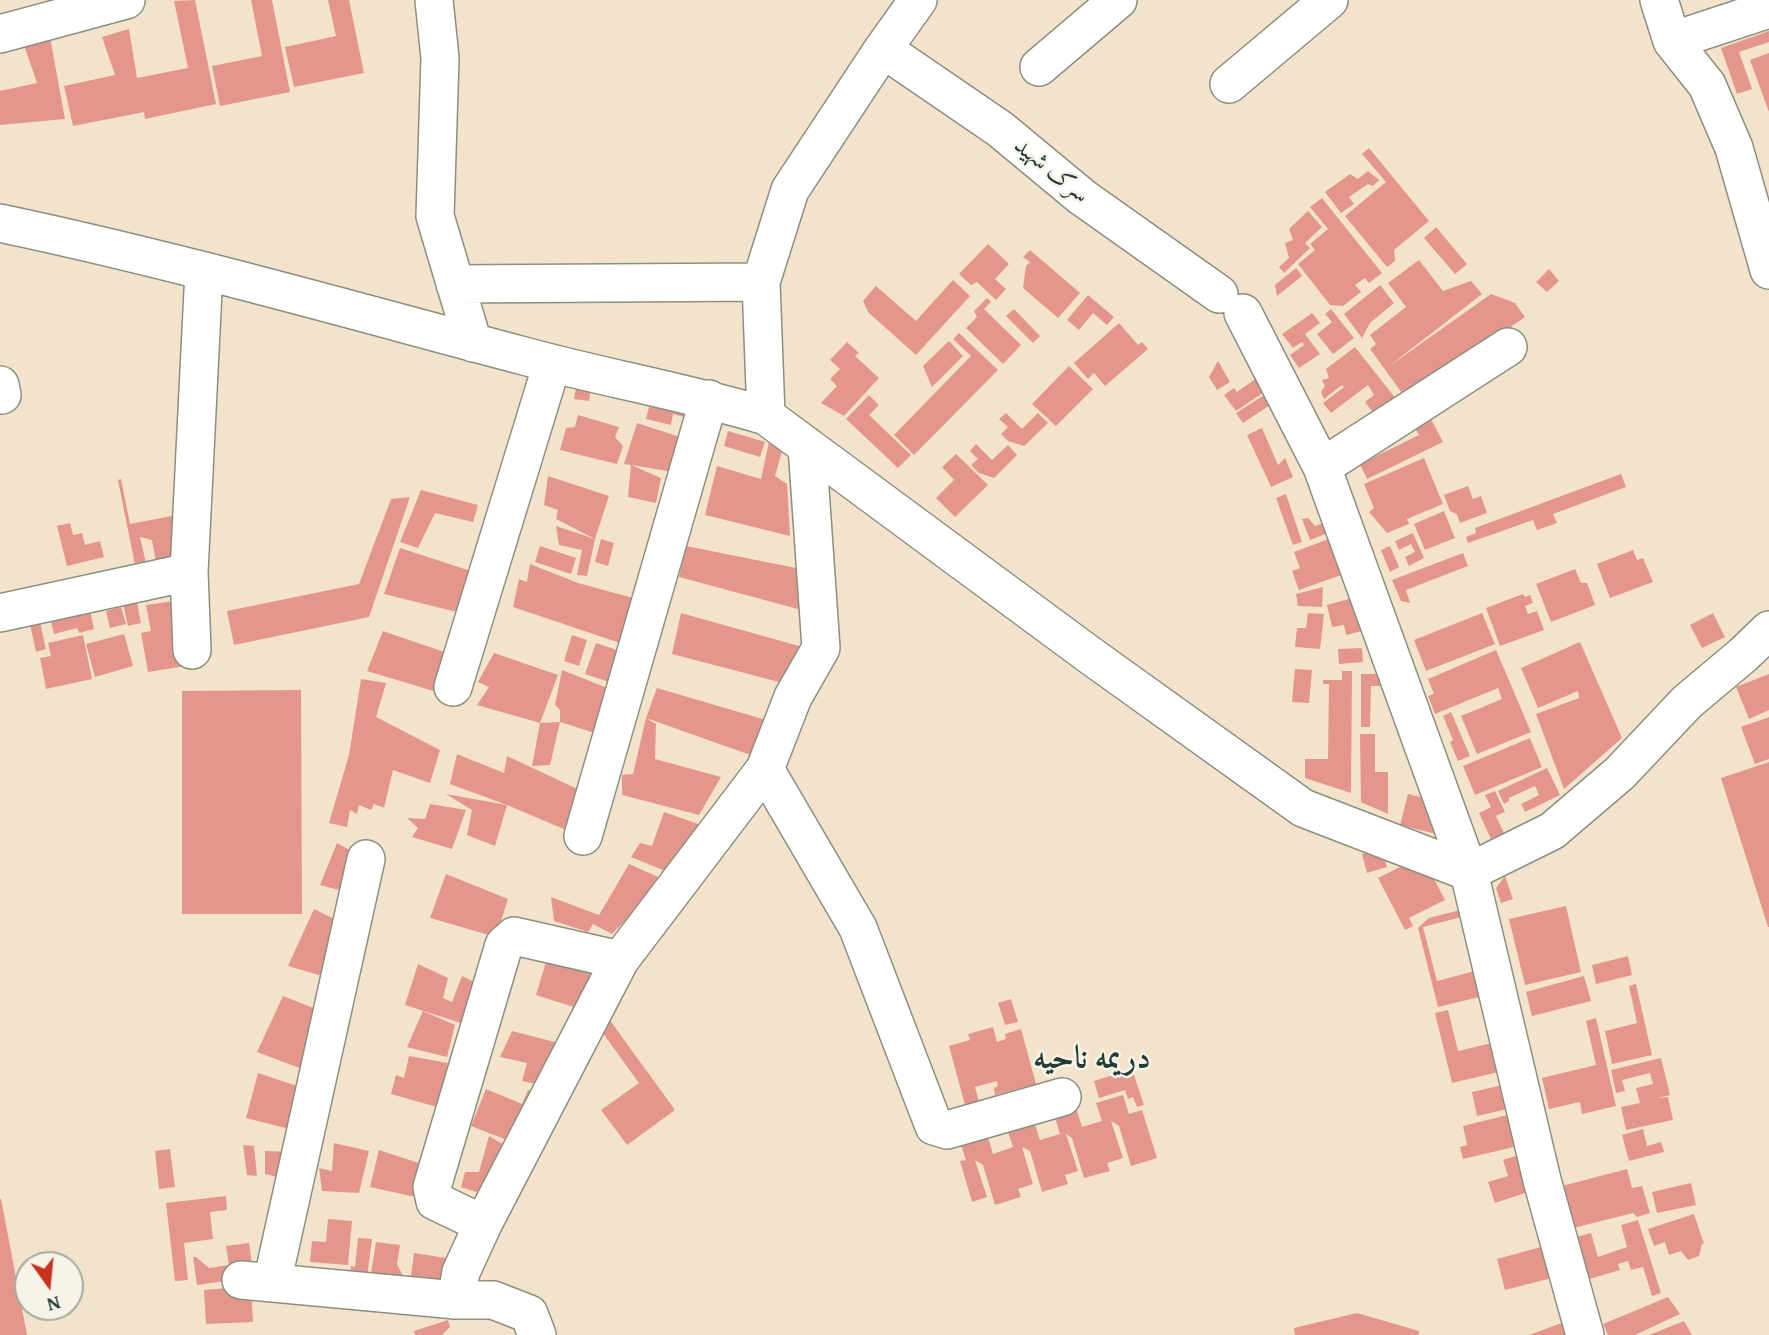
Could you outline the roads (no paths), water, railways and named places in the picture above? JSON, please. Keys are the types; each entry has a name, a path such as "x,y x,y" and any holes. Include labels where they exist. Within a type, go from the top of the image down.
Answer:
{"street":[{"path":"0,34 32,12 126,0"},
{"path":"434,0 440,58 435,216 473,343"},
{"path":"766,416 761,282 790,190 883,48 919,0"},
{"path":"1039,66 1118,0"},
{"path":"1229,84 1329,0"},
{"path":"1659,0 1672,41 1707,85 1729,135 1769,270"},
{"path":"1672,41 1769,9"},
{"name":"سرک شهید","path":"883,48 1000,129 1082,197 1231,303 1322,467"},
{"path":"0,223 96,243 552,364 709,398 766,416 1091,656 1303,808 1469,872 1552,831 1620,773 1688,702 1743,656 1769,630"},
{"path":"192,650 190,572 204,271"},
{"path":"455,284 761,282"},
{"path":"1508,347 1322,467 1469,872 1542,1180 1586,1335"},
{"path":"453,687 552,364"},
{"path":"583,836 709,398"},
{"path":"456,1300 461,1272 483,1224 620,960 765,769 793,697 821,648 807,446"},
{"path":"0,613 190,572"},
{"path":"765,769 858,928 934,1126 947,1130 1062,1097"},
{"path":"366,859 256,1281 456,1300 493,1300 530,1314 537,1335"},
{"path":"483,1224 435,1201 432,1187 503,945 514,936 620,960"}],"district":[{"name":"دریمه ناحیه","path":"1092,1060"}]}
